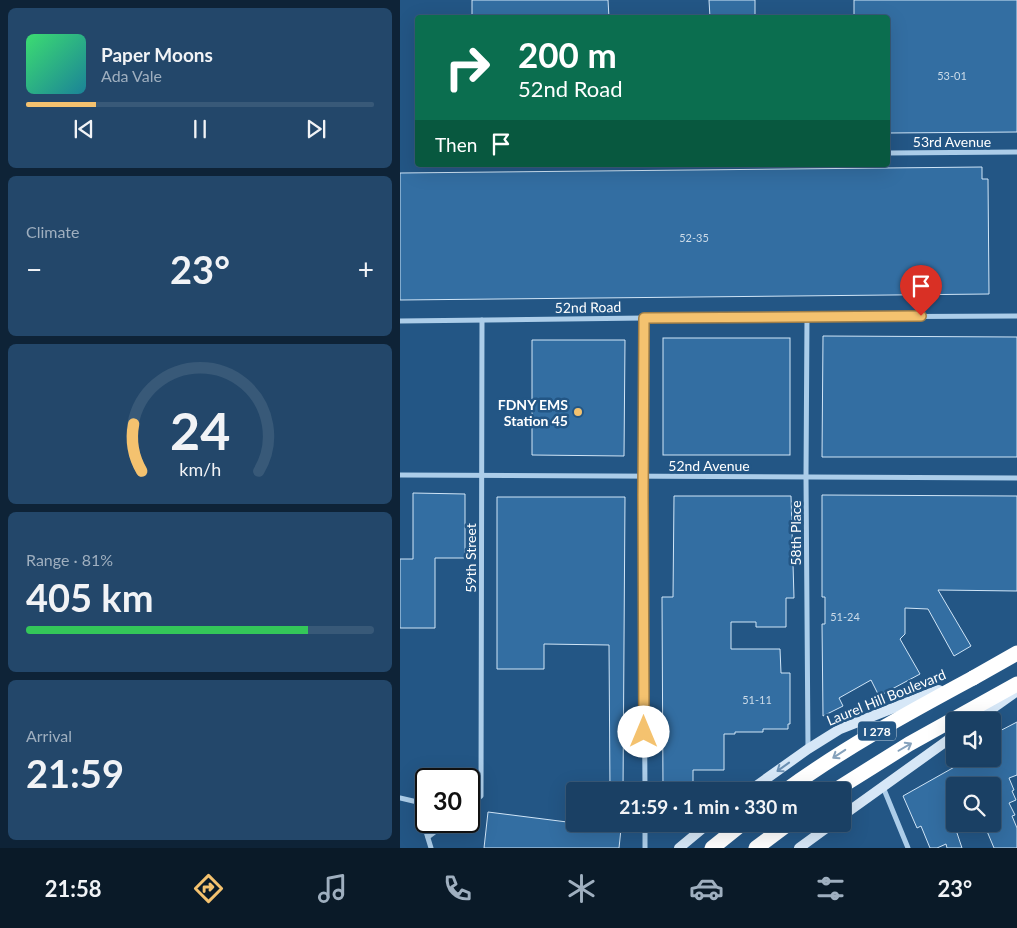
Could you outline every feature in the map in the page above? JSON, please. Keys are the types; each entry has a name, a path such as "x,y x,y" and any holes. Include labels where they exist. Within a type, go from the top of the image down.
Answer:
{"highway":[{"name":"I 278","path":"798,782 878,730 1017,654"},
{"name":"I 278","path":"848,782 902,748 1017,684"},
{"path":"712,848 732,832"},
{"path":"756,848 777,832"}],"main road":[{"name":"Laurel Hill Boulevard","path":"762,782 828,736 854,723 1017,659"},
{"path":"988,712 1017,691"},
{"path":"851,809 946,741"},
{"path":"680,848 699,832"},
{"path":"799,848 821,832"}],"street":[{"name":"53rd Avenue","path":"890,153 1017,152"},
{"name":"52nd Road","path":"400,321 1017,316"},
{"name":"58th Place","path":"807,317 808,749"},
{"path":"644,318 645,782"},
{"name":"59th Street","path":"480,797 482,320"},
{"name":"52nd Avenue","path":"400,475 1017,478"},
{"path":"883,786 908,848"},
{"path":"400,798 415,802"},
{"path":"645,832 645,848"},
{"path":"427,833 431,848"},
{"path":"428,837 433,833"}],"building":[{"path":"472,0 608,0 609,15 472,15"},
{"path":"709,0 755,0 755,15 710,15"},
{"path":"854,0 1017,0 1017,132 890,133 890,15 854,15"},
{"path":"982,167 982,179 988,179 989,294 400,300 400,173"},
{"path":"823,336 1017,337 1017,457 822,457"},
{"path":"663,338 790,338 790,455 663,455"},
{"name":"FDNY EMS Station 45","path":"532,340 625,340 624,456 532,455"},
{"path":"413,493 465,494 465,558 435,558 435,628 400,628 400,559 413,559"},
{"path":"822,495 1017,496 1017,591 938,590 971,646 954,656 928,609 905,608 905,634 900,639 920,674 879,696 871,680 839,698 843,706 823,716 822,624 825,624 825,597 822,597"},
{"path":"674,496 791,496 794,598 786,598 786,627 756,627 756,622 731,622 731,649 780,649 781,673 790,673 790,724 788,724 788,729 763,729 763,732 724,734 724,770 693,770 693,782 663,782 662,597 673,597"},
{"path":"497,497 625,497 623,782 610,782 609,645 544,644 544,669 497,669"},
{"path":"1017,722 1017,775 1009,778 1016,800 1009,803 1015,815 1012,816 1017,828 1017,848 994,848 987,832 1001,832 1001,777 946,777 946,832 957,832 962,848 947,848 946,844 937,848 930,848 921,826 917,828 903,796 954,767 1001,767 1001,730"},
{"path":"488,812 566,822 566,832 621,832 619,848 484,848"}],"place":[{"name":"FDNY EMS Station 45","path":"578,412"}],"route":[{"path":"644,732 644,318 921,316"}]}
